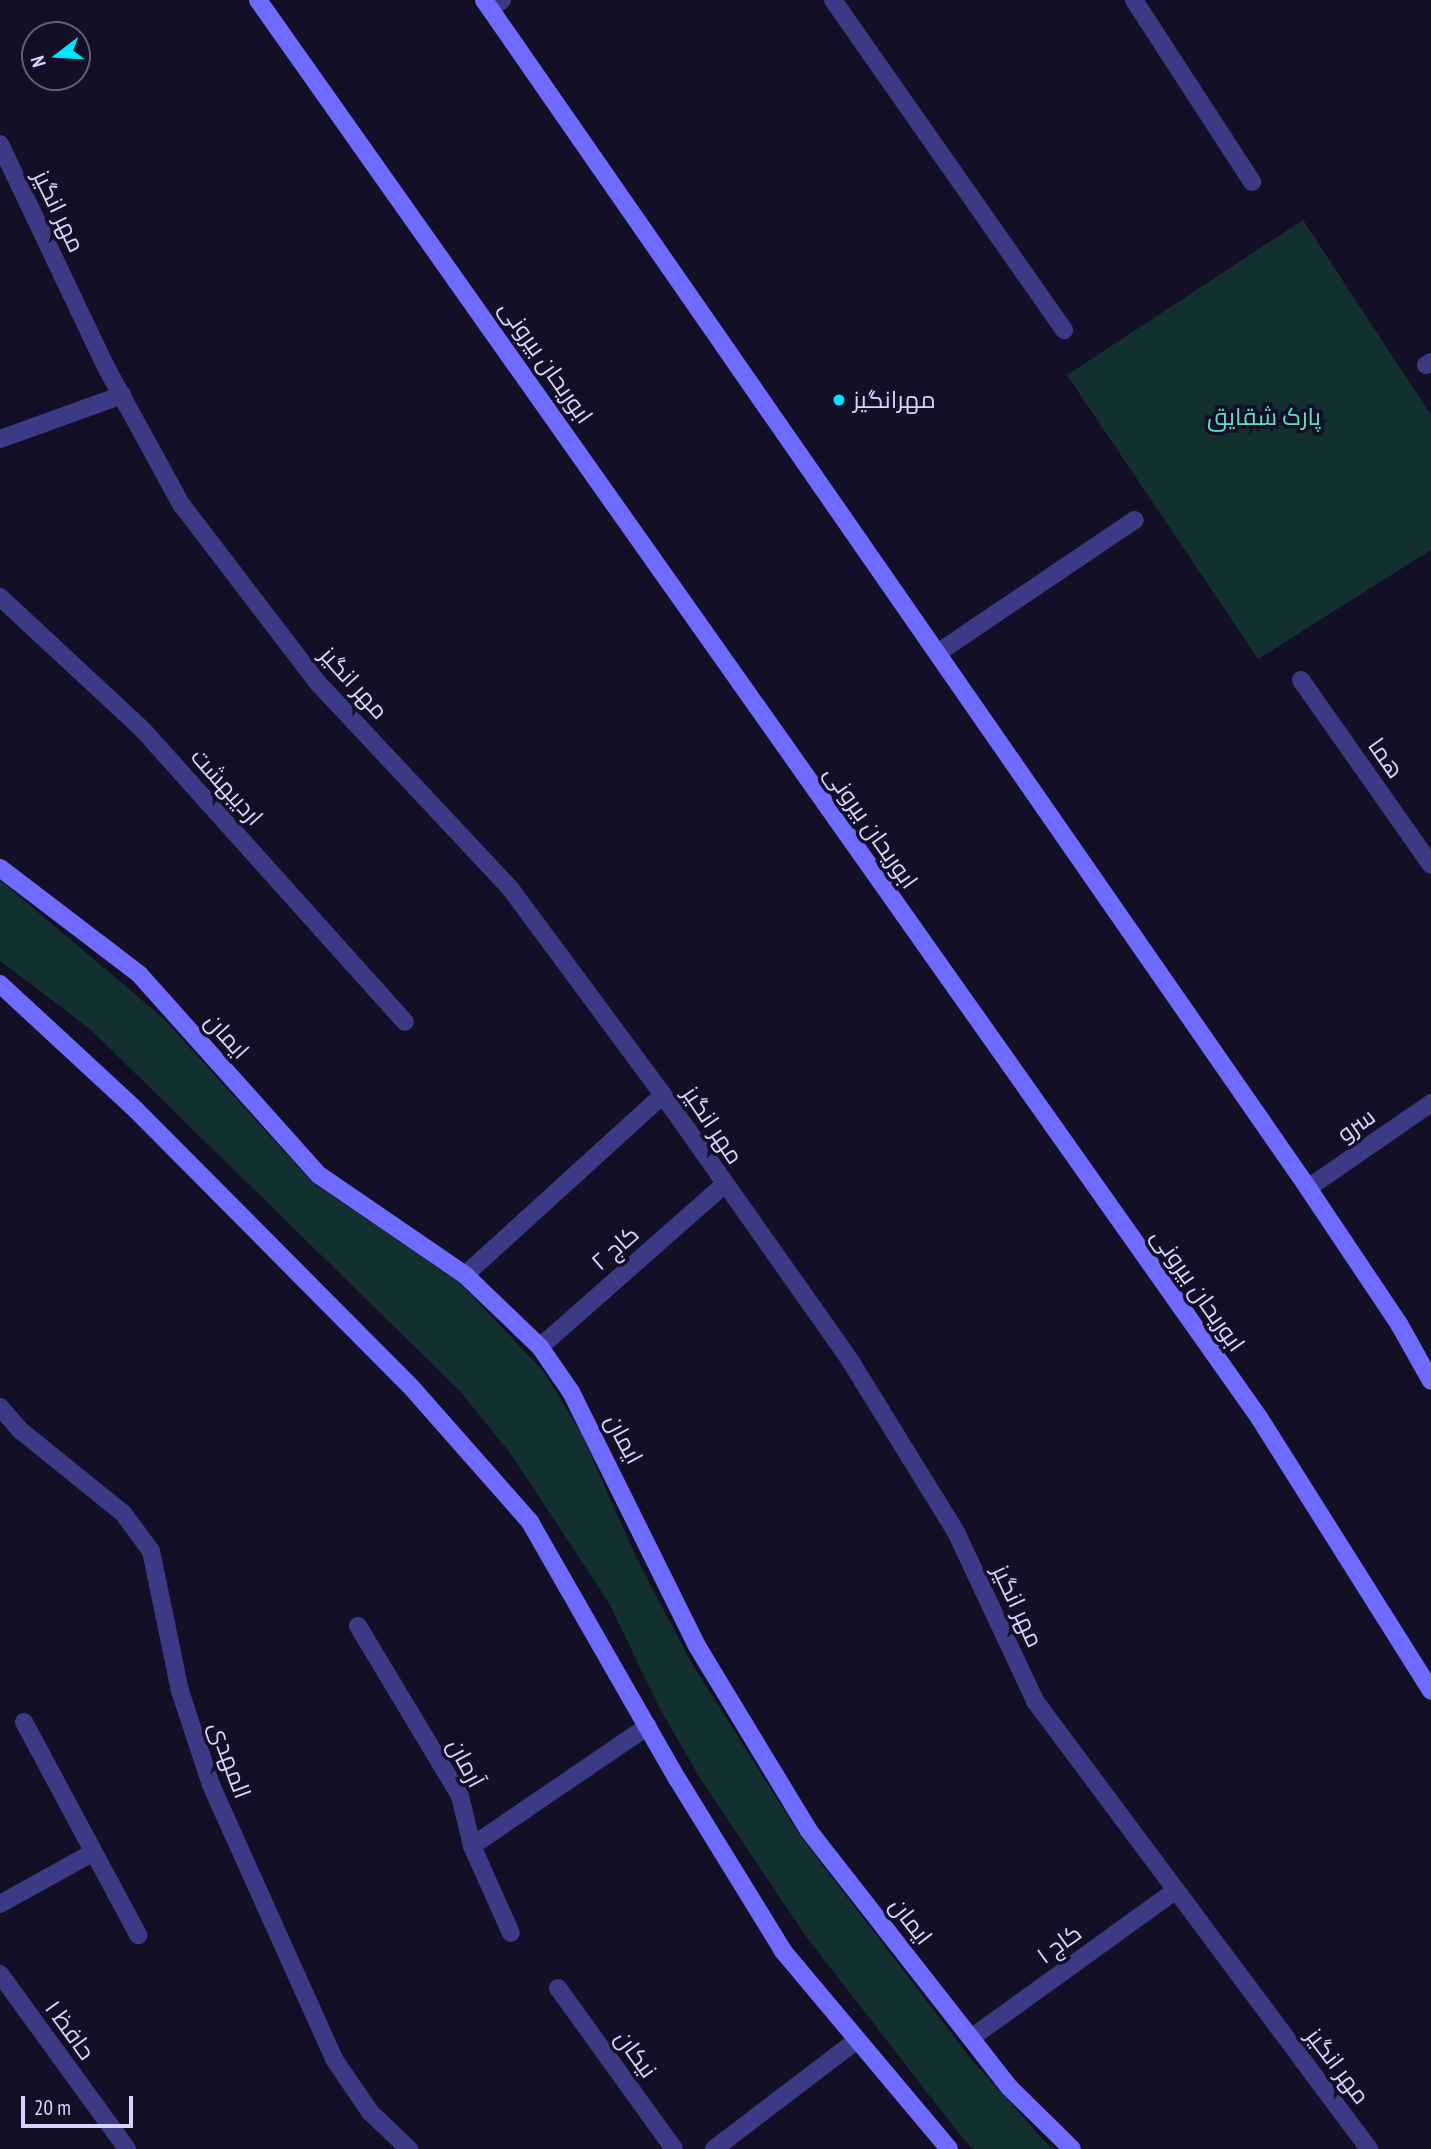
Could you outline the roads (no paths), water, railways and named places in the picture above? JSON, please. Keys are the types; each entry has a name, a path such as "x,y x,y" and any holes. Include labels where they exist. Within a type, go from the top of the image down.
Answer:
{"main road":[{"name":"ابوریحان بیرونی","path":"258,0 1260,1419 1431,1691"},
{"path":"492,3 1308,1188 1431,1381"},
{"name":"ایمان","path":"0,868 139,974 319,1175 465,1275 540,1348 571,1392 697,1646 810,1831 1009,2087 1072,2149"},
{"path":"0,984 136,1110 412,1388 521,1511 783,1951 949,2149"}],"street":[{"path":"833,0 1064,330"},
{"path":"1134,0 1252,182"},
{"name":"مهر انگیز","path":"0,144 122,395 181,504 318,683 510,888 663,1095 850,1363 956,1532 1035,1701 1369,2149"},
{"path":"0,439 122,395"},
{"path":"940,652 1135,520"},
{"name":"اردیبهشت","path":"0,597 143,730 405,1022"},
{"name":"هما","path":"1301,680 1431,865"},
{"path":"465,1275 663,1095"},
{"name":"سرو","path":"1308,1188 1431,1103"},
{"name":"کاج ۲","path":"540,1348 724,1185"},
{"name":"المهدی","path":"0,1407 20,1430 124,1513 151,1551 180,1690 211,1785 334,2059 370,2112 409,2149"},
{"name":"آرمان","path":"358,1626 460,1797 472,1846 510,1933"},
{"path":"24,1722 138,1935"},
{"path":"472,1846 648,1726"},
{"path":"0,1904 92,1853"},
{"name":"کاج ۱","path":"971,2038 1176,1890"},
{"name":"حافظ ۱","path":"0,1974 127,2149"},
{"name":"نیکان","path":"558,1988 674,2149"},
{"path":"714,2149 857,2040"}],"place":[{"name":"مهرانگیز","path":"839,400"}],"park label":[{"name":"پارک شقایق","path":"1264,417"}]}
